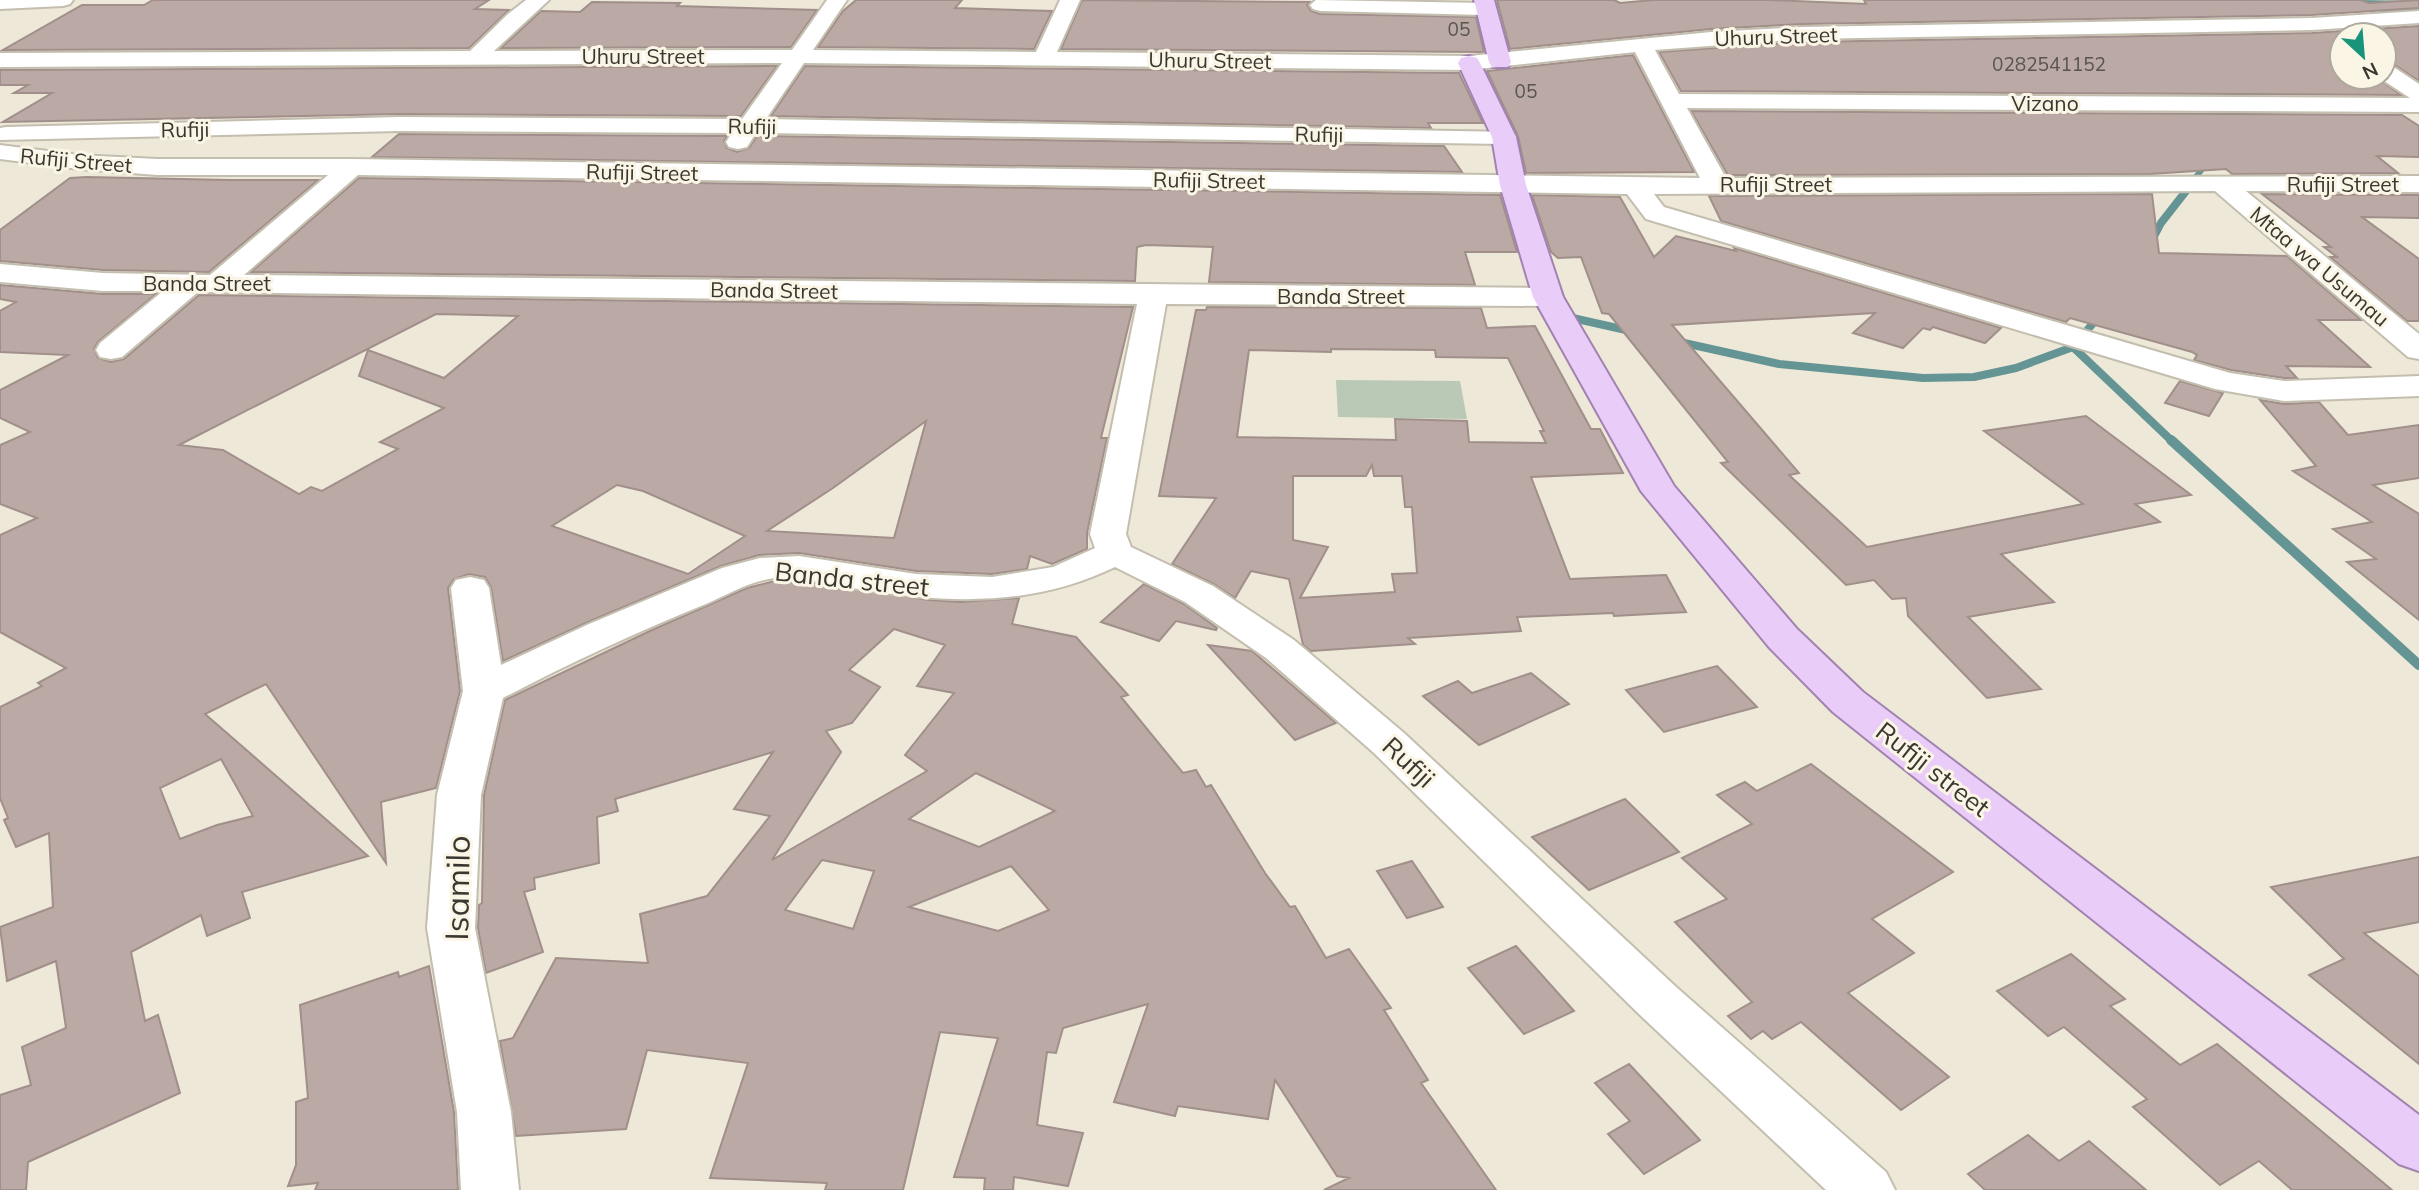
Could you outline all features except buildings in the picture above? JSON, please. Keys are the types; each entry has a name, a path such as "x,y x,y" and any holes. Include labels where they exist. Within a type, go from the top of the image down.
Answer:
{"main road":[{"path":"1484,3 1500,62"},
{"name":"Rufiji street","path":"1469,63 1504,137 1513,185 1548,297 1659,491 1783,638 1848,702 2419,1147"}],"street":[{"path":"0,3 63,0"},
{"path":"476,57 515,18 539,0"},
{"path":"716,173 800,56 836,0"},
{"path":"1044,58 1070,0"},
{"path":"1320,5 1484,3"},
{"path":"2278,6 2328,34"},
{"name":"Uhuru Street","path":"0,60 800,56 1469,63 1647,54 1710,38 1803,33 2312,24 2419,16"},
{"path":"1647,54 1717,185"},
{"path":"2398,80 2419,94"},
{"name":"Vizano","path":"1671,101 2419,105"},
{"name":"Rufiji","path":"0,134 400,124 750,125 1504,137"},
{"name":"Rufiji Street","path":"0,152 79,162 157,167 352,167 1513,185 2419,184"},
{"path":"111,350 204,283 352,167"},
{"name":"Mtaa wa Usumau","path":"2217,183 2419,349"},
{"path":"1635,186 1655,213 2226,382 2284,391 2419,386"},
{"name":"Banda Street","path":"0,273 103,282 1153,295 1548,297"},
{"path":"1115,553 1108,534 1153,295"},
{"name":"Rufiji","path":"1115,553 1199,594 1290,657 1389,743 1657,1000 1866,1190"},
{"name":"Banda street","path":"484,691 608,629 678,602 735,574 780,567 948,589 1007,586 1066,575 1115,553"},
{"name":"Isamilo","path":"470,588 484,691 459,795 451,928 484,1112 490,1190"}],"green space":[{"path":"1336,380 1460,381 1467,419 1338,417"}],"waterway":[{"path":"2375,0 2419,12"},
{"path":"2184,192 2203,168 2211,166"},
{"path":"2151,242 2161,223 2186,191"},
{"path":"1565,312 1568,317 1635,332"},
{"path":"2073,347 2100,315"},
{"path":"1675,341 1779,364 1923,378 1974,377 2016,368 2073,347"},
{"path":"2073,347 2173,442"},
{"path":"2171,440 2419,665"}]}
